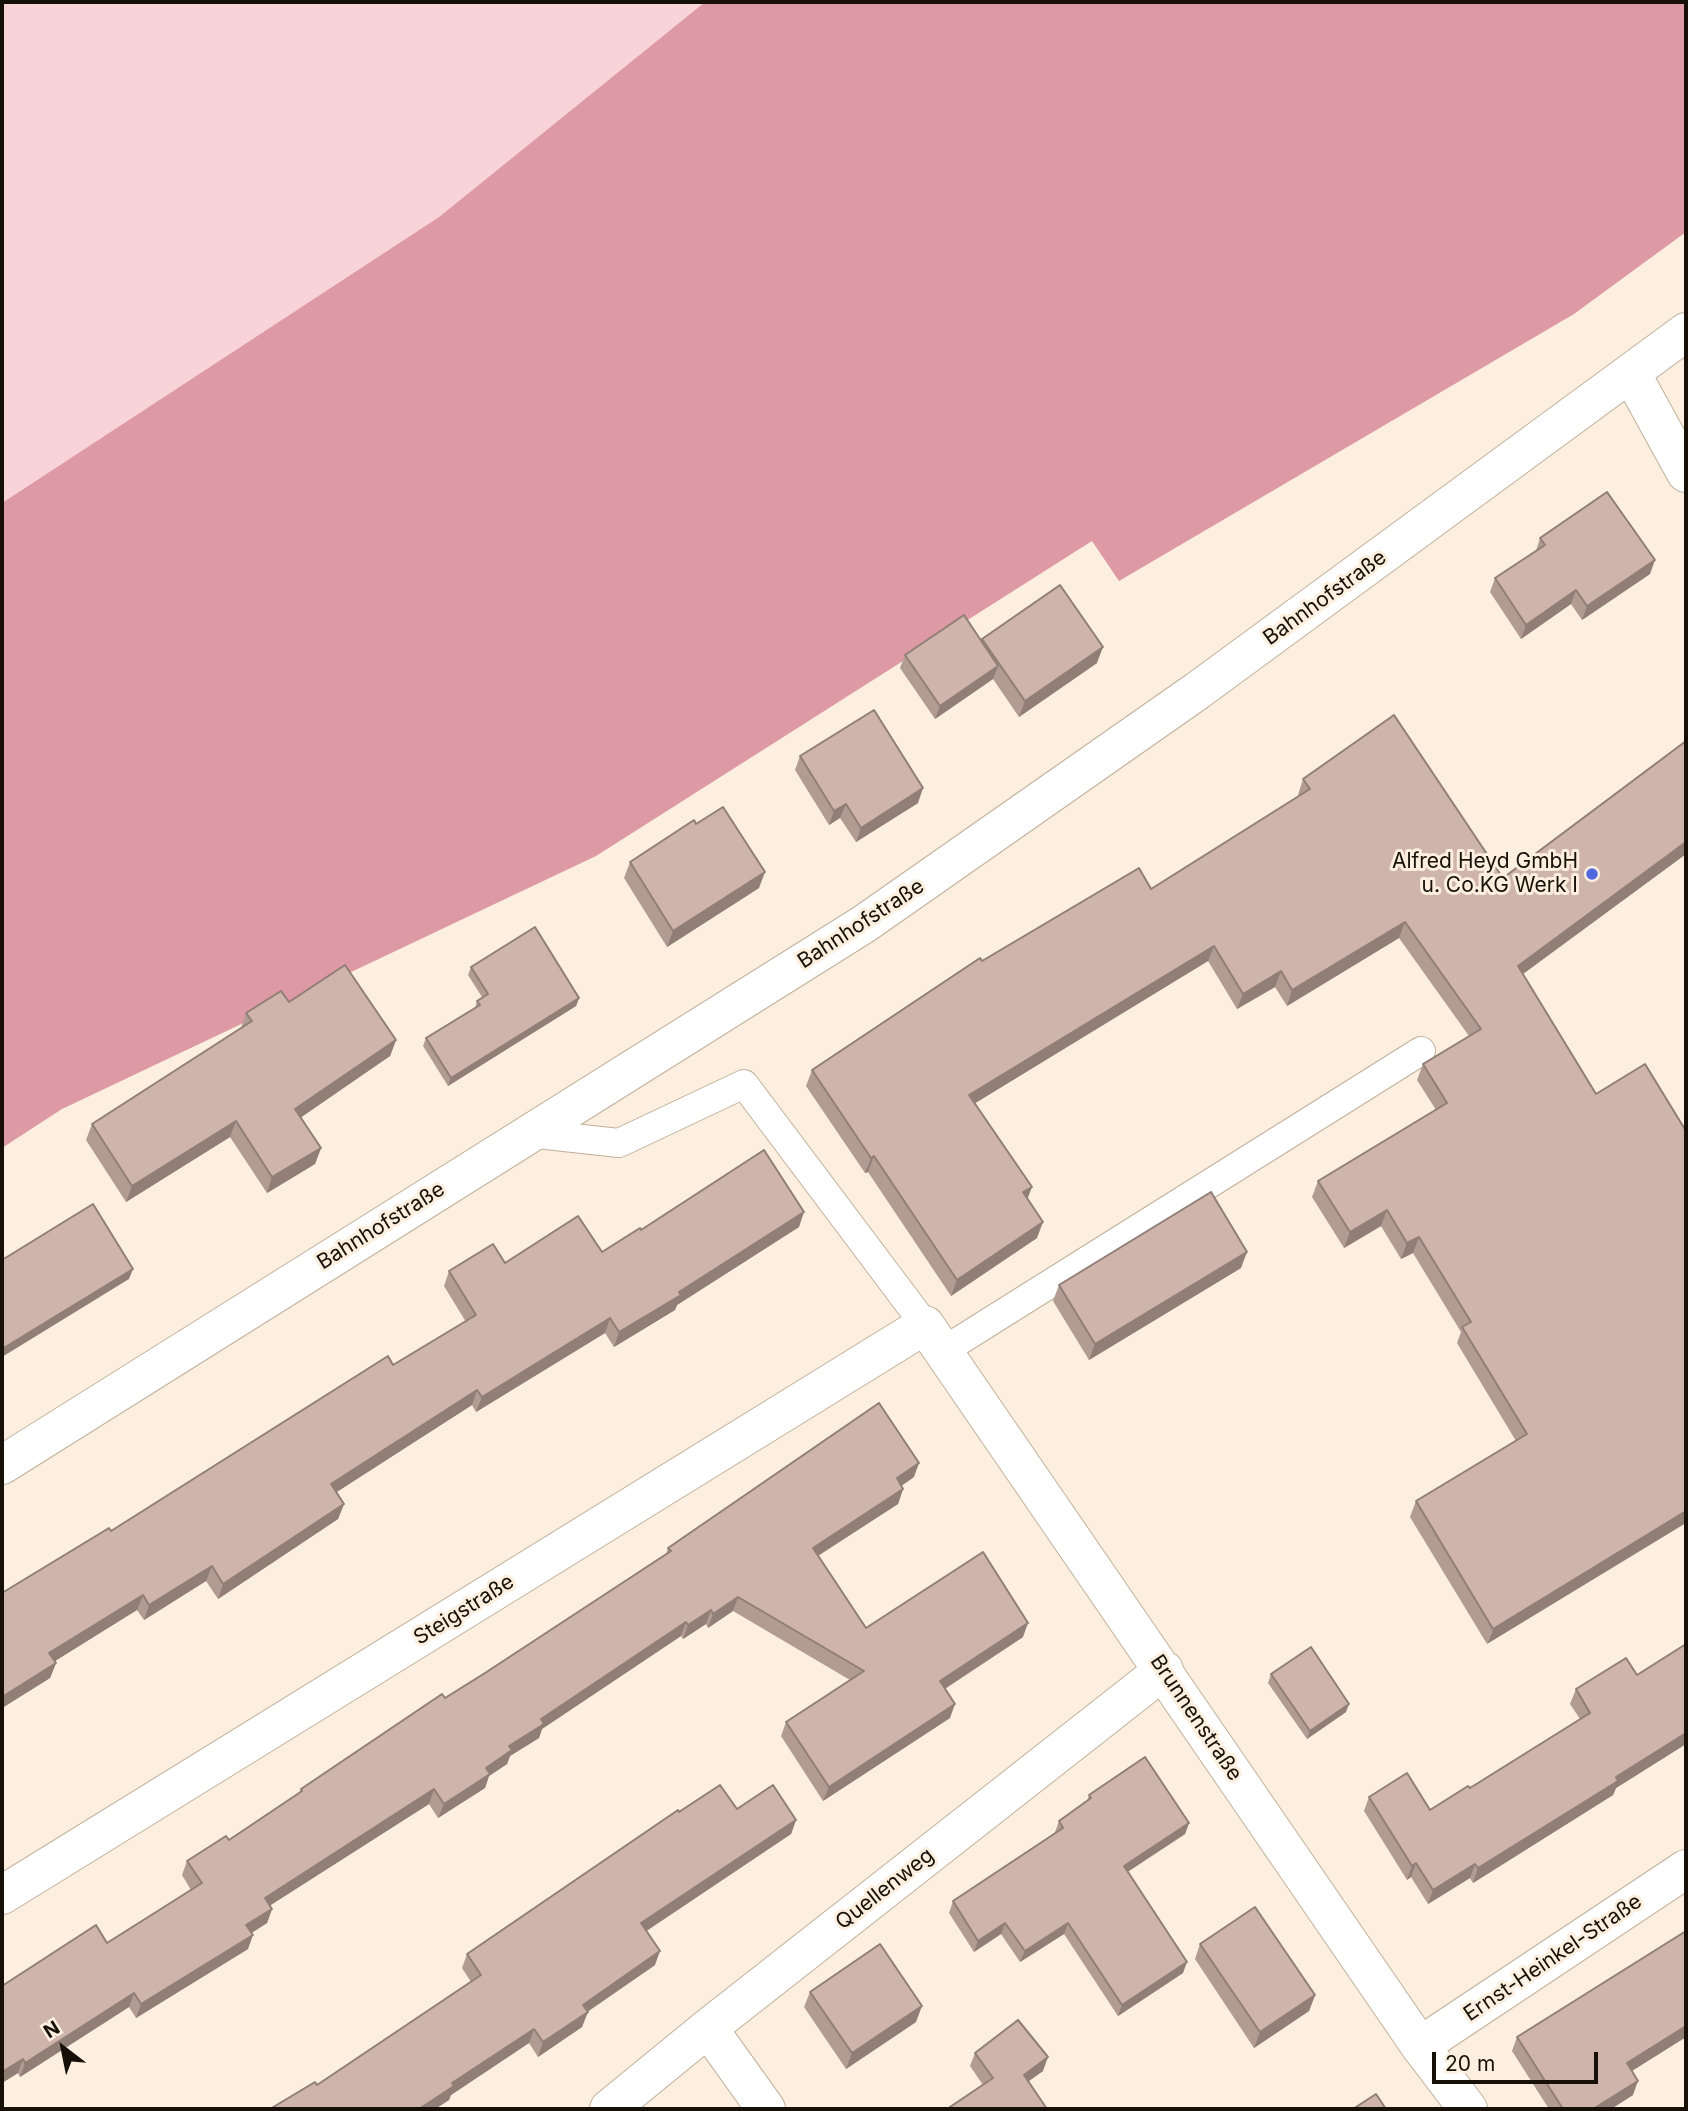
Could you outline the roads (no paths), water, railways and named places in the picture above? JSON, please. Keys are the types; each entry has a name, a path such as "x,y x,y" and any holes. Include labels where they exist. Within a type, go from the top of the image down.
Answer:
{"street":[{"name":"Bahnhofstraße","path":"2,1465 864,924 1198,691 1686,332"},
{"path":"1631,373 1686,473"},
{"name":"Brunnenstraße","path":"934,1338 1420,2046 1468,2109"},
{"name":"Steigstraße","path":"2,1895 934,1338"},
{"name":"Quellenweg","path":"609,2109 708,2028 1164,1670"},
{"name":"Ernst-Heinkel-Straße","path":"1420,2046 1686,1869"},
{"path":"708,2028 766,2109"}],"lane":[{"path":"528,1133 620,1143 744,1084 934,1338 1421,1051"}],"place":[{"name":"Alfred Heyd GmbH u. Co.KG Werk I","path":"1592,874"}]}
